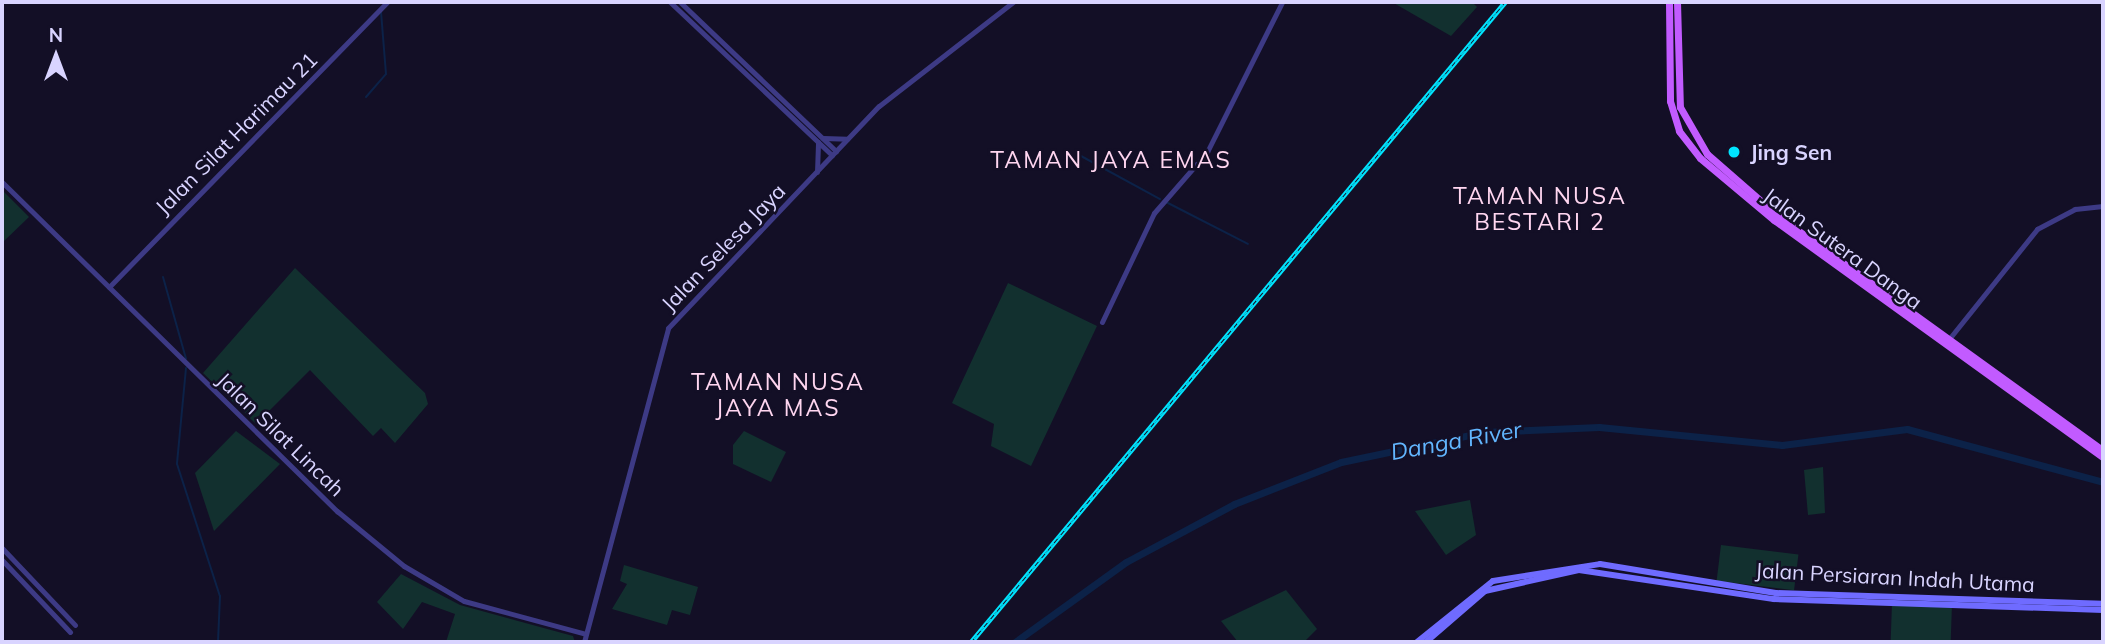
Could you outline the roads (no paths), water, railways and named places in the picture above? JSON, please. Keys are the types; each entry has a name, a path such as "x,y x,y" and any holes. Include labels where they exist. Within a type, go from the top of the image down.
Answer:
{"main road":[{"name":"Jalan Sutera Danga","path":"1669,2 1670,101 1679,131 1700,158 1774,220 2103,457"},
{"name":"Jalan Sutera Danga","path":"1676,2 1678,99 1699,144 1745,190 2103,450"},
{"name":"Jalan Persiaran Indah Utama","path":"1417,642 1493,581 1575,566 1630,569 1783,593 2103,604"},
{"path":"1630,569 1635,575 1645,571"},
{"name":"Jalan Persiaran Indah Utama","path":"1426,642 1485,591 1523,577 1579,570 1635,575 1774,599 2103,611"},
{"path":"1703,587 1713,581 1720,589"},
{"path":"1767,591 1774,599 1783,593"},
{"path":"2078,603 2092,611 2103,604"}],"street":[{"name":"Jalan Silat Harimau 21","path":"109,288 387,2"},
{"path":"670,2 834,153"},
{"path":"680,2 820,140 847,139"},
{"name":"Jalan Selesa Jaya","path":"584,642 668,328 847,139 919,72 1013,2"},
{"path":"1102,322 1154,213 1207,152 1282,2"},
{"path":"817,172 820,140"},
{"name":"Jalan Silat Lincah","path":"2,182 337,511 404,566 464,601 586,634"},
{"path":"1948,340 1958,335 2037,229 2075,209 2103,206"},
{"path":"1957,346 1958,335"},
{"path":"2,548 75,625"},
{"path":"2,560 70,632"}],"waterway":[{"path":"366,97 386,74 381,12"},
{"path":"1081,156 1160,199"},
{"path":"1166,202 1248,244"},
{"path":"163,277 186,359"},
{"path":"186,368 177,464 220,596 218,642"},
{"name":"Danga River","path":"1015,642 1126,562 1234,504 1341,462 1485,432 1599,427 1782,445 1907,429 2103,482"}],"railway":[{"path":"971,642 1505,2"}],"place":[{"name":"Jing Sen","path":"1734,152"}],"district":[{"name":"TAMAN JAYA EMAS","path":"1111,160"},
{"name":"TAMAN NUSA BESTARI 2","path":"1540,209"},
{"name":"TAMAN NUSA JAYA MAS","path":"778,395"}]}
